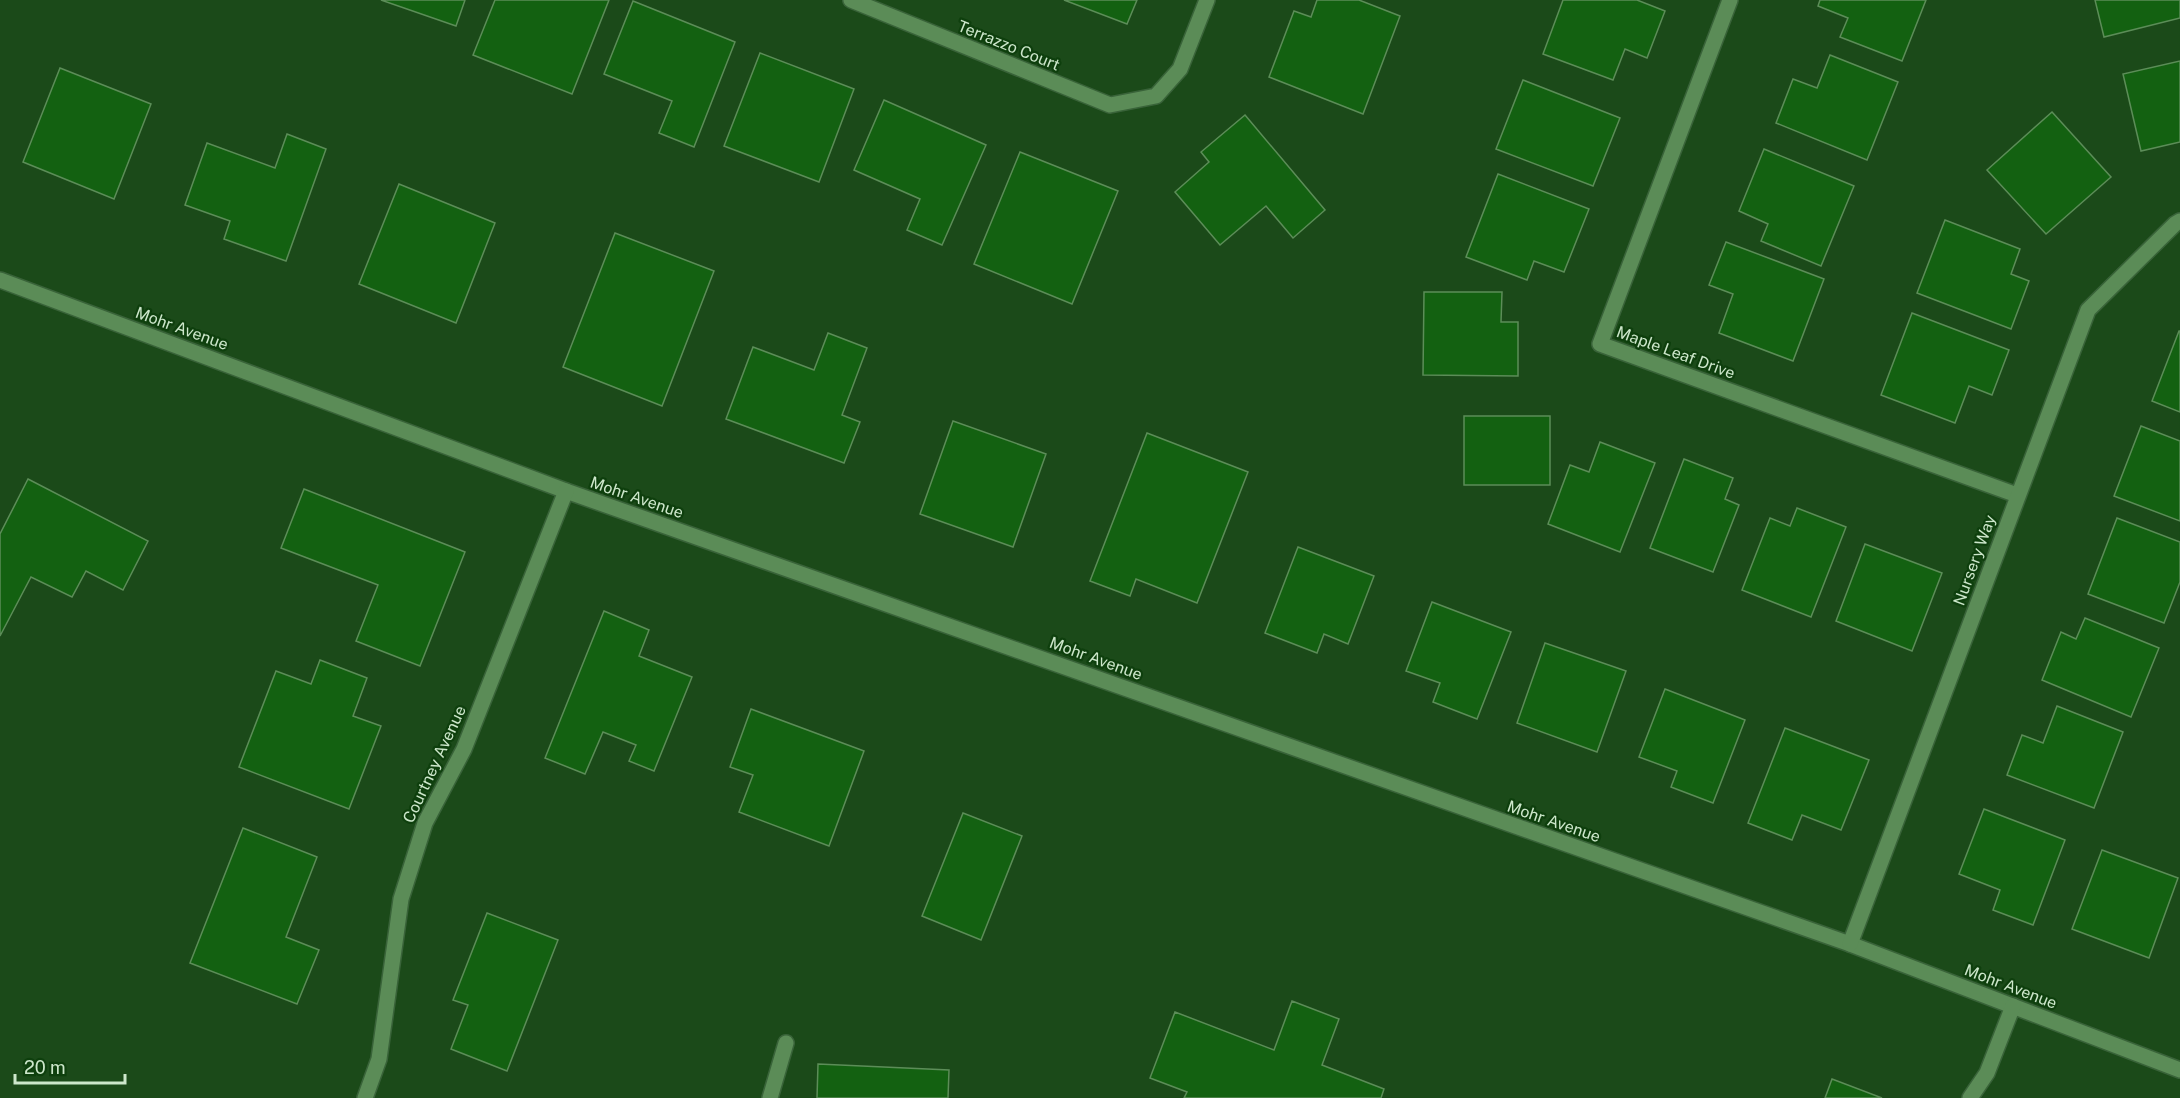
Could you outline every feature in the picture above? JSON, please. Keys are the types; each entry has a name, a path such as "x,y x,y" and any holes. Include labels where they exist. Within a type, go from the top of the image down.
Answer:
{"street":[{"name":"Terrazzo Court","path":"851,0 1110,105 1156,96 1180,69 1207,0"},
{"name":"Maple Leaf Drive","path":"1730,0 1600,344 2017,495"},
{"name":"Nursery Way","path":"1850,944 2088,310 2180,221"},
{"name":"Mohr Avenue","path":"0,280 566,491 1850,944 2180,1070"},
{"name":"Courtney Avenue","path":"365,1098 379,1059 400,899 425,823 464,748 566,491"},
{"path":"1970,1098 1987,1073 2013,1006"},
{"path":"770,1098 786,1043"}],"building":[{"path":"381,0 465,0 456,26"},
{"path":"495,0 609,0 572,94 473,55"},
{"path":"1064,0 1137,0 1127,24"},
{"path":"1317,0 1359,0 1400,16 1363,114 1269,77 1294,11 1311,17"},
{"path":"1563,0 1637,0 1665,11 1647,58 1625,49 1613,80 1543,54"},
{"path":"1820,0 1926,0 1902,61 1840,37 1848,18 1818,6"},
{"path":"2095,0 2180,0 2180,18 2104,37"},
{"path":"633,1 735,42 694,147 659,133 672,101 604,74"},
{"path":"760,53 854,89 819,182 724,146"},
{"path":"1830,55 1898,82 1867,160 1776,123 1793,79 1817,88"},
{"path":"2180,61 2180,142 2141,151 2123,74"},
{"path":"60,68 151,104 114,199 23,162"},
{"path":"1523,80 1620,118 1593,186 1496,149"},
{"path":"884,100 986,145 942,245 907,230 920,199 854,170"},
{"path":"2052,112 2111,177 2046,234 1987,170"},
{"path":"1245,115 1325,210 1293,238 1266,206 1220,245 1175,192 1209,162 1201,152"},
{"path":"287,134 326,149 286,261 224,239 230,221 185,205 207,143 275,168"},
{"path":"1764,149 1854,186 1821,266 1761,241 1768,224 1739,211"},
{"path":"1020,152 1118,191 1072,304 974,264"},
{"path":"1498,174 1589,209 1564,272 1534,261 1527,280 1466,257"},
{"path":"399,184 495,223 456,323 359,284"},
{"path":"1945,220 2020,249 2011,274 2029,281 2011,329 1917,293"},
{"path":"615,233 714,271 662,406 563,367"},
{"path":"1726,242 1824,279 1793,361 1719,333 1733,294 1709,285"},
{"path":"1424,292 1502,292 1501,322 1518,322 1518,376 1423,375"},
{"path":"1912,313 2009,350 1992,395 1969,386 1955,423 1881,395"},
{"path":"2180,331 2180,412 2152,401"},
{"path":"828,333 867,348 842,415 860,422 844,463 726,419 753,347 814,370"},
{"path":"1464,416 1550,416 1550,485 1464,485"},
{"path":"953,421 1046,454 1013,547 920,514"},
{"path":"2141,426 2180,441 2180,521 2114,496"},
{"path":"1147,433 1248,472 1197,603 1136,579 1130,596 1090,581"},
{"path":"1600,442 1655,463 1620,552 1548,524 1570,465 1589,472"},
{"path":"1684,459 1733,478 1725,499 1739,505 1713,572 1650,548"},
{"path":"28,479 148,541 123,590 86,571 72,597 31,577 0,636 0,534"},
{"path":"304,489 465,552 420,666 356,641 378,585 281,548"},
{"path":"1797,508 1846,527 1811,617 1742,590 1770,518 1790,526"},
{"path":"2117,518 2180,542 2180,582 2164,623 2088,594"},
{"path":"1865,544 1942,573 1912,651 1836,621"},
{"path":"1298,547 1374,576 1348,644 1324,634 1317,653 1265,633"},
{"path":"1432,602 1511,632 1477,719 1433,702 1440,683 1406,671"},
{"path":"604,611 649,630 639,656 692,677 654,771 629,761 636,745 603,732 585,774 545,758"},
{"path":"2085,618 2159,648 2131,717 2042,680 2061,632 2076,639"},
{"path":"1545,643 1626,671 1597,752 1517,723"},
{"path":"320,660 367,678 353,716 381,726 349,809 239,767 276,671 311,684"},
{"path":"1665,689 1745,720 1713,803 1671,787 1677,771 1639,757"},
{"path":"2057,706 2123,732 2094,808 2007,775 2022,735 2043,743"},
{"path":"751,709 864,751 829,846 739,812 753,775 730,767"},
{"path":"1785,728 1869,760 1841,830 1802,815 1792,840 1748,823"},
{"path":"1984,809 2065,840 2033,925 1993,910 2000,890 1959,874"},
{"path":"963,813 1022,836 981,940 922,916"},
{"path":"243,828 317,857 286,937 319,950 297,1004 190,963"},
{"path":"2102,850 2178,878 2149,958 2072,929"},
{"path":"487,913 558,940 507,1071 451,1049 468,1005 453,1000"},
{"path":"1292,1001 1339,1019 1322,1065 1384,1089 1381,1098 1184,1098 1187,1092 1150,1078 1175,1012 1274,1050"},
{"path":"818,1064 949,1070 948,1098 817,1098"},
{"path":"1832,1079 1882,1098 1825,1098"}]}
